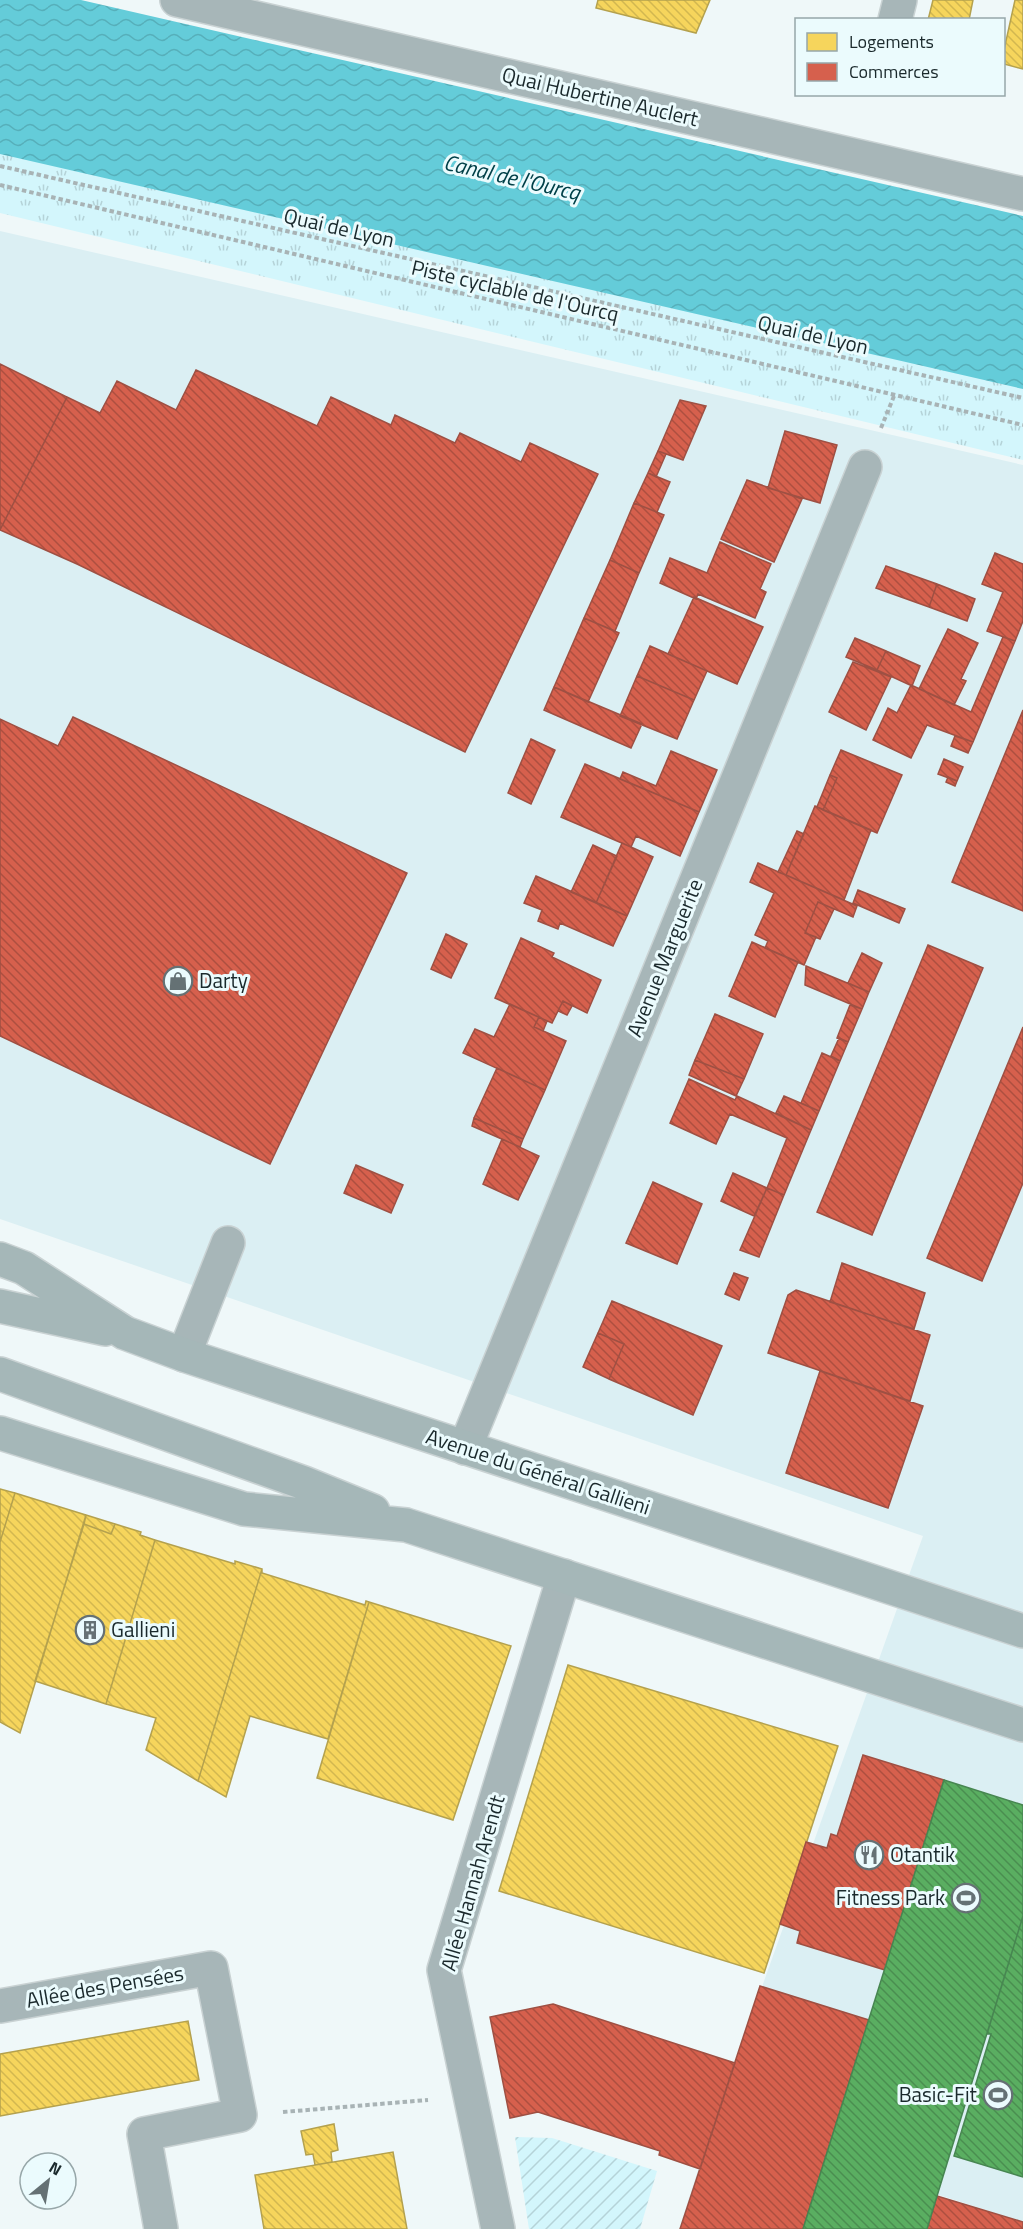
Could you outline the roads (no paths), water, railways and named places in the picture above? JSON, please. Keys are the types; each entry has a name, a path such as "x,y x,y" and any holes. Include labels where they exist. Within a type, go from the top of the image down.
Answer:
{"main road":[{"name":"Avenue du Général Gallieni","path":"0,1259 24,1268 124,1333 184,1355 1023,1631"},
{"path":"0,1306 124,1333"},
{"path":"0,1374 304,1483 406,1525 1023,1725"},
{"path":"0,1433 244,1509 406,1525"}],"street":[{"name":"Quai Hubertine Auclert","path":"177,0 1023,194"},
{"path":"896,18 900,0"},
{"name":"Avenue Marguerite","path":"465,1449 864,467"},
{"path":"184,1355 228,1243"},
{"name":"Allée Hannah Arendt","path":"498,2229 444,1970 564,1576"},
{"name":"Allée des Pensées","path":"0,2006 211,1968 240,2115 144,2134 161,2229"}],"water":[{"name":"Canal de l'Ourcq","path":"0,0 81,0 1023,216 1023,389 0,154"}],"place":[{"name":"Darty","path":"178,981"},
{"name":"Gallieni","path":"90,1630"},
{"name":"Otantik","path":"869,1855"},
{"name":"Fitness Park","path":"966,1898"},
{"name":"Basic-Fit","path":"998,2095"}]}
